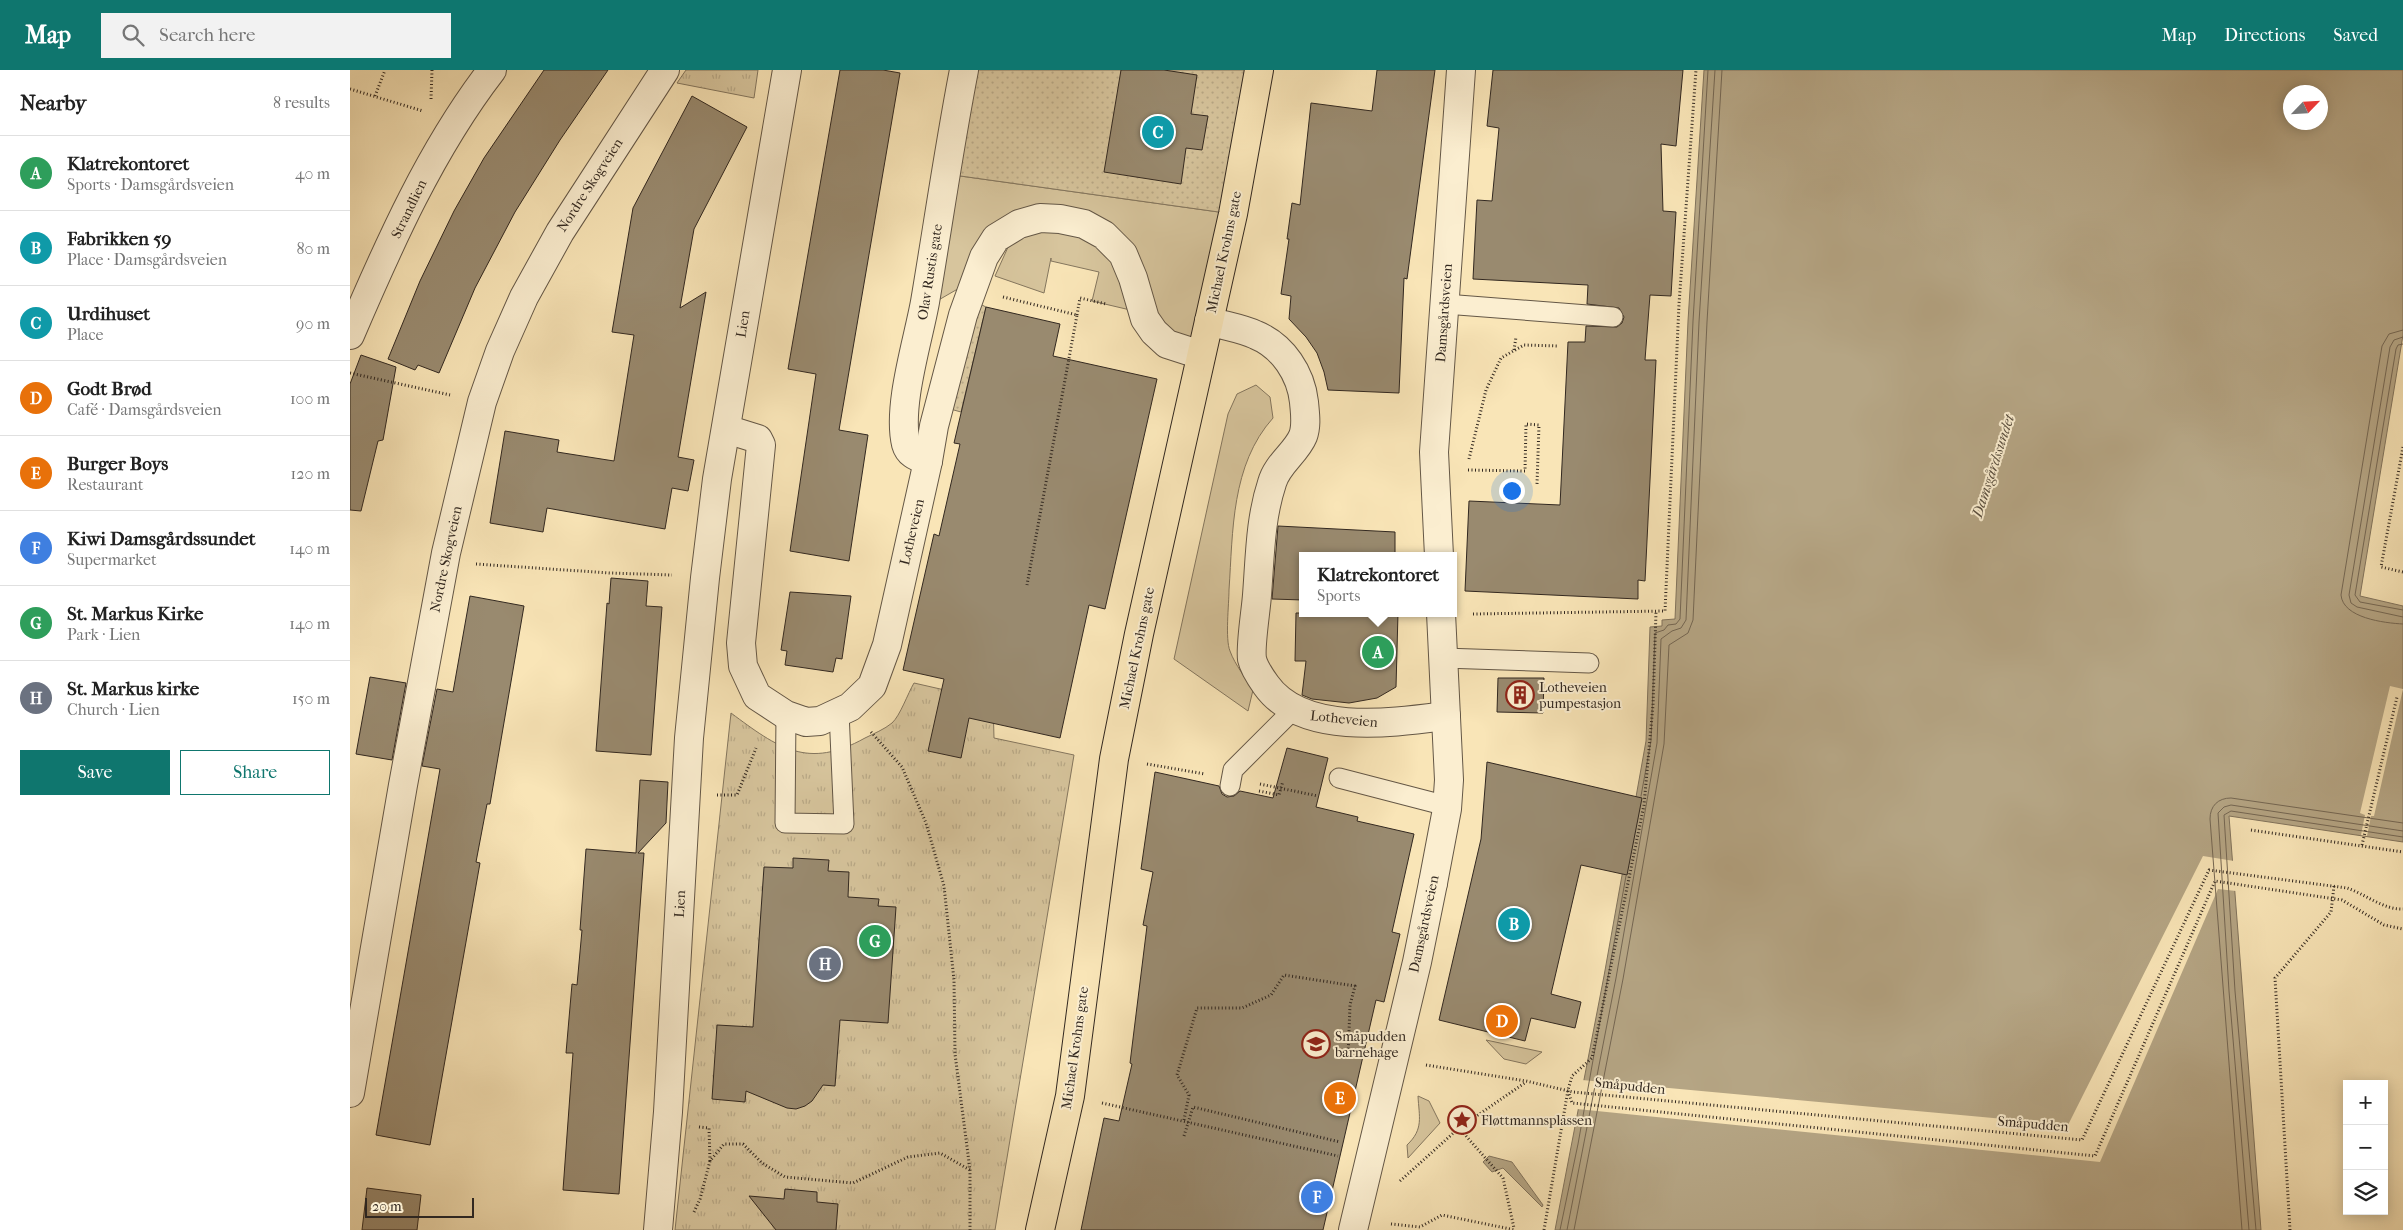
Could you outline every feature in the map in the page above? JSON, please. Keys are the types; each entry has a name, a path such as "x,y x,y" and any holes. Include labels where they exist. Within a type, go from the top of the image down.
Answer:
{"main road":[{"name":"Michael Krohns gate","path":"1040,1230 1070,1096 1114,759 1139,634 1233,214 1259,70"}],"street":[{"name":"Nordre Skogveien","path":"350,1093 358,1003 403,785 446,554 482,402 500,351 524,297 560,232 665,70"},
{"name":"Lien","path":"658,1230 668,1112 690,738 705,578 717,479 787,70"},
{"name":"Olav Rustis gate","path":"928,461 911,454 906,445 904,424 906,396 925,301 964,70"},
{"name":"Damsgårdsveien","path":"1439,552 1434,452 1461,70"},
{"name":"Strandlien","path":"350,335 416,193 478,76"},
{"name":"Lotheveien","path":"726,429 758,439 761,445 741,643 744,666 757,696 786,715 806,722 820,721 844,709 872,686 887,646 934,426 971,289 984,257 996,238 1019,224 1040,218 1060,219 1084,224 1104,235 1123,254 1133,278 1145,318 1154,332 1167,344 1201,356"},
{"name":"Lotheveien","path":"1209,321 1257,335 1284,355 1296,374 1303,395 1306,424 1302,437 1282,463 1272,481 1260,539 1252,658 1260,677 1274,696 1293,710 1307,716 1357,723 1392,723 1446,716"},
{"name":"Damsgårdsveien","path":"1353,1230 1433,883 1447,806 1449,780 1442,617"}],"lane":[{"path":"1445,304 1614,317"},
{"path":"1444,658 1589,663"},
{"path":"786,715 785,823 844,824 844,709"},
{"path":"1230,786 1233,770 1293,710"},
{"path":"1340,778 1447,806"}],"path":[{"path":"375,96 385,70"},
{"path":"430,90 432,70"},
{"path":"1457,613 1665,611 1679,304 1696,70"},
{"path":"350,89 419,110"},
{"path":"971,289 1077,315"},
{"path":"1027,585 1080,298 1092,301"},
{"path":"1514,350 1516,336"},
{"path":"1465,478 1486,390 1501,358 1524,344 1558,346"},
{"path":"350,373 451,395"},
{"path":"1467,470 1525,471 1526,424 1539,425 1537,484"},
{"path":"2403,447 2381,567 2403,572"},
{"path":"446,554 467,563 610,573 688,575 705,578"},
{"path":"1544,1230 1568,1090 1572,1076 1592,1058 1644,805 1653,705 1656,612"},
{"path":"2362,845 2397,697"},
{"path":"844,709 902,767 926,823 944,886 954,980 955,1054 970,1170 970,1230"},
{"path":"718,795 737,795 758,744"},
{"path":"1144,763 1210,775"},
{"path":"1274,786 1324,798"},
{"path":"2251,830 2403,852"},
{"name":"Småpudden","path":"1568,1090 1573,1092 2082,1140 2209,870 2334,886"},
{"path":"1568,1090 1572,1103 2094,1156 2215,881 2332,899 2351,904 2384,925 2403,929"},
{"path":"2290,1230 2275,978 2331,912 2334,886 2364,894 2393,909 2403,909"},
{"path":"1184,1120 1189,1095 1177,1075 1197,1008 1242,1008 1271,995 1284,975 1355,986 1350,1005 1348,1059"},
{"path":"1393,1060 1526,1081 1568,1090"},
{"path":"1398,1182 1459,1128 1526,1081"},
{"path":"1094,1102 1189,1121 1340,1156"},
{"path":"1184,1136 1193,1107 1349,1144"},
{"path":"693,1215 700,1199 710,1161 708,1128"},
{"path":"1391,1224 1420,1227 1442,1215 1514,1229 1503,1178 1459,1128"},
{"path":"710,1161 724,1144 743,1144 762,1163 785,1177 853,1183 908,1157 940,1154 970,1170"}],"green space":[{"path":"686,70 758,70 754,98 677,83"},
{"path":"965,70 1259,70 1233,214 946,174"},
{"path":"946,174 1233,214 1201,355 1143,313 1092,301 1099,272 1051,261 1051,258 1044,293 995,276 1018,225 975,279 923,309"},
{"path":"972,300 986,307 961,412 943,407"},
{"path":"1256,385 1270,397 1273,418 1259,436 1249,456 1237,500 1232,545 1228,621 1230,651 1253,690 1248,711 1174,659 1228,414 1237,394"},
{"path":"914,683 993,701 994,738 1074,755 995,1230 675,1230 731,713 779,745 794,751 827,753 845,748 892,723 901,710"},
{"path":"1486,1040 1542,1052 1526,1064 1504,1059"},
{"path":"1418,1096 1429,1101 1440,1123 1408,1158 1407,1145 1416,1134 1419,1122"}],"water":[{"name":"Damsgårdssundet","path":"1704,70 2403,70 2403,335 2360,596 2403,606 2403,842 2229,816 2261,1230 1555,1230 1604,976 1646,741 1650,627 1662,626 1662,620 1675,619 1688,321"},
{"path":"1489,1156 1512,1162 1543,1205 1542,1207 1503,1168 1492,1172 1483,1162"}],"pier":[{"path":"2390,686 2403,689 2374,816 2371,816 2367,836 2361,835 2365,815 2360,813"},
{"path":"2203,856 2234,861 2236,891 2218,889 2100,1162 1577,1109 1582,1080 2068,1125"}],"building":[{"path":"544,70 608,70 560,140 515,212 475,288 439,373 418,365 415,370 388,359 420,281 454,211 484,158"},
{"path":"840,70 883,70 900,73 839,430 868,435 849,561 790,551 816,374 788,369"},
{"path":"1121,70 1164,70 1197,75 1191,114 1208,116 1202,150 1186,148 1181,184 1104,172"},
{"path":"1377,70 1435,70 1407,279 1404,278 1399,393 1328,390 1317,353 1306,337 1289,319 1291,296 1281,294 1292,203 1300,205 1311,103 1372,111"},
{"path":"1493,70 1683,70 1676,146 1661,144 1663,211 1676,212 1671,296 1650,295 1645,360 1656,360 1645,581 1638,580 1638,599 1465,591 1469,501 1560,505 1568,342 1585,342 1586,326 1617,327 1622,323 1624,317 1619,308 1587,304 1588,285 1473,279 1477,200 1492,201 1499,128 1487,126"},
{"path":"692,96 747,127 694,229 680,308 706,292 678,457 694,460 688,491 672,488 665,529 547,508 543,532 490,523 505,431 559,440 557,452 614,461 634,335 612,332 633,208"},
{"path":"986,307 1060,324 1053,356 1157,379 1105,609 1089,605 1060,738 969,718 961,758 928,751 944,679 903,670 934,534 939,536 960,444 954,443"},
{"path":"361,355 396,367 383,440 378,441 361,511 350,510 350,384"},
{"path":"1278,526 1395,532 1395,552 1299,552 1299,600 1272,599"},
{"path":"611,578 648,581 646,606 662,607 651,755 596,751 607,603 609,604"},
{"path":"790,592 851,596 842,659 836,658 833,672 785,665 787,651 781,650"},
{"path":"470,596 524,606 490,804 487,804 476,862 480,863 430,1145 376,1135 440,769 422,766 437,689 453,692"},
{"path":"1296,613 1299,613 1299,617 1398,617 1396,687 1377,698 1349,703 1312,699 1302,695 1306,661 1295,661"},
{"path":"370,677 406,683 392,760 356,754"},
{"name":"Lotheveien pumpestasjon","path":"1498,678 1544,678 1543,713 1497,712"},
{"path":"1287,748 1328,758 1316,807 1358,817 1357,821 1414,834 1392,932 1400,934 1384,1002 1376,1000 1323,1230 1081,1230 1104,1118 1119,1121 1132,1064 1130,1063 1147,926 1143,925 1153,872 1141,869 1155,772 1219,786 1222,794 1227,797 1234,796 1240,791 1273,798"},
{"path":"1487,762 1642,798 1627,875 1581,865 1551,994 1581,1002 1575,1028 1531,1018 1525,1041 1439,1020 1481,839"},
{"path":"640,780 668,782 666,823 638,853 644,853 619,1194 563,1190 573,1053 566,1053 572,984 577,985 586,849 636,853"},
{"path":"793,858 829,860 828,871 849,872 848,897 879,899 878,906 896,907 888,1023 840,1020 835,1086 823,1085 812,1101 805,1106 796,1109 787,1108 746,1091 745,1102 712,1099 717,1025 753,1027 764,867 793,868"},
{"path":"367,1188 421,1195 417,1230 362,1230"},
{"path":"785,1189 817,1192 817,1202 838,1204 836,1230 776,1230 749,1196 784,1199"}],"place":[{"name":"Urdihuset","path":"1158,132"},
{"name":"Klatrekontoret","path":"1378,652"},
{"name":"Lotheveien pumpestasjon","path":"1520,695"},
{"name":"Fabrikken 59","path":"1514,924"},
{"name":"St. Markus Kirke","path":"875,941"},
{"name":"St. Markus kirke","path":"825,964"},
{"name":"Godt Brød","path":"1502,1021"},
{"name":"Småpudden barnehage","path":"1316,1044"},
{"name":"Burger Boys","path":"1340,1098"},
{"name":"Fløttmannsplassen","path":"1462,1120"},
{"name":"Kiwi Damsgårdssundet","path":"1317,1197"}]}
